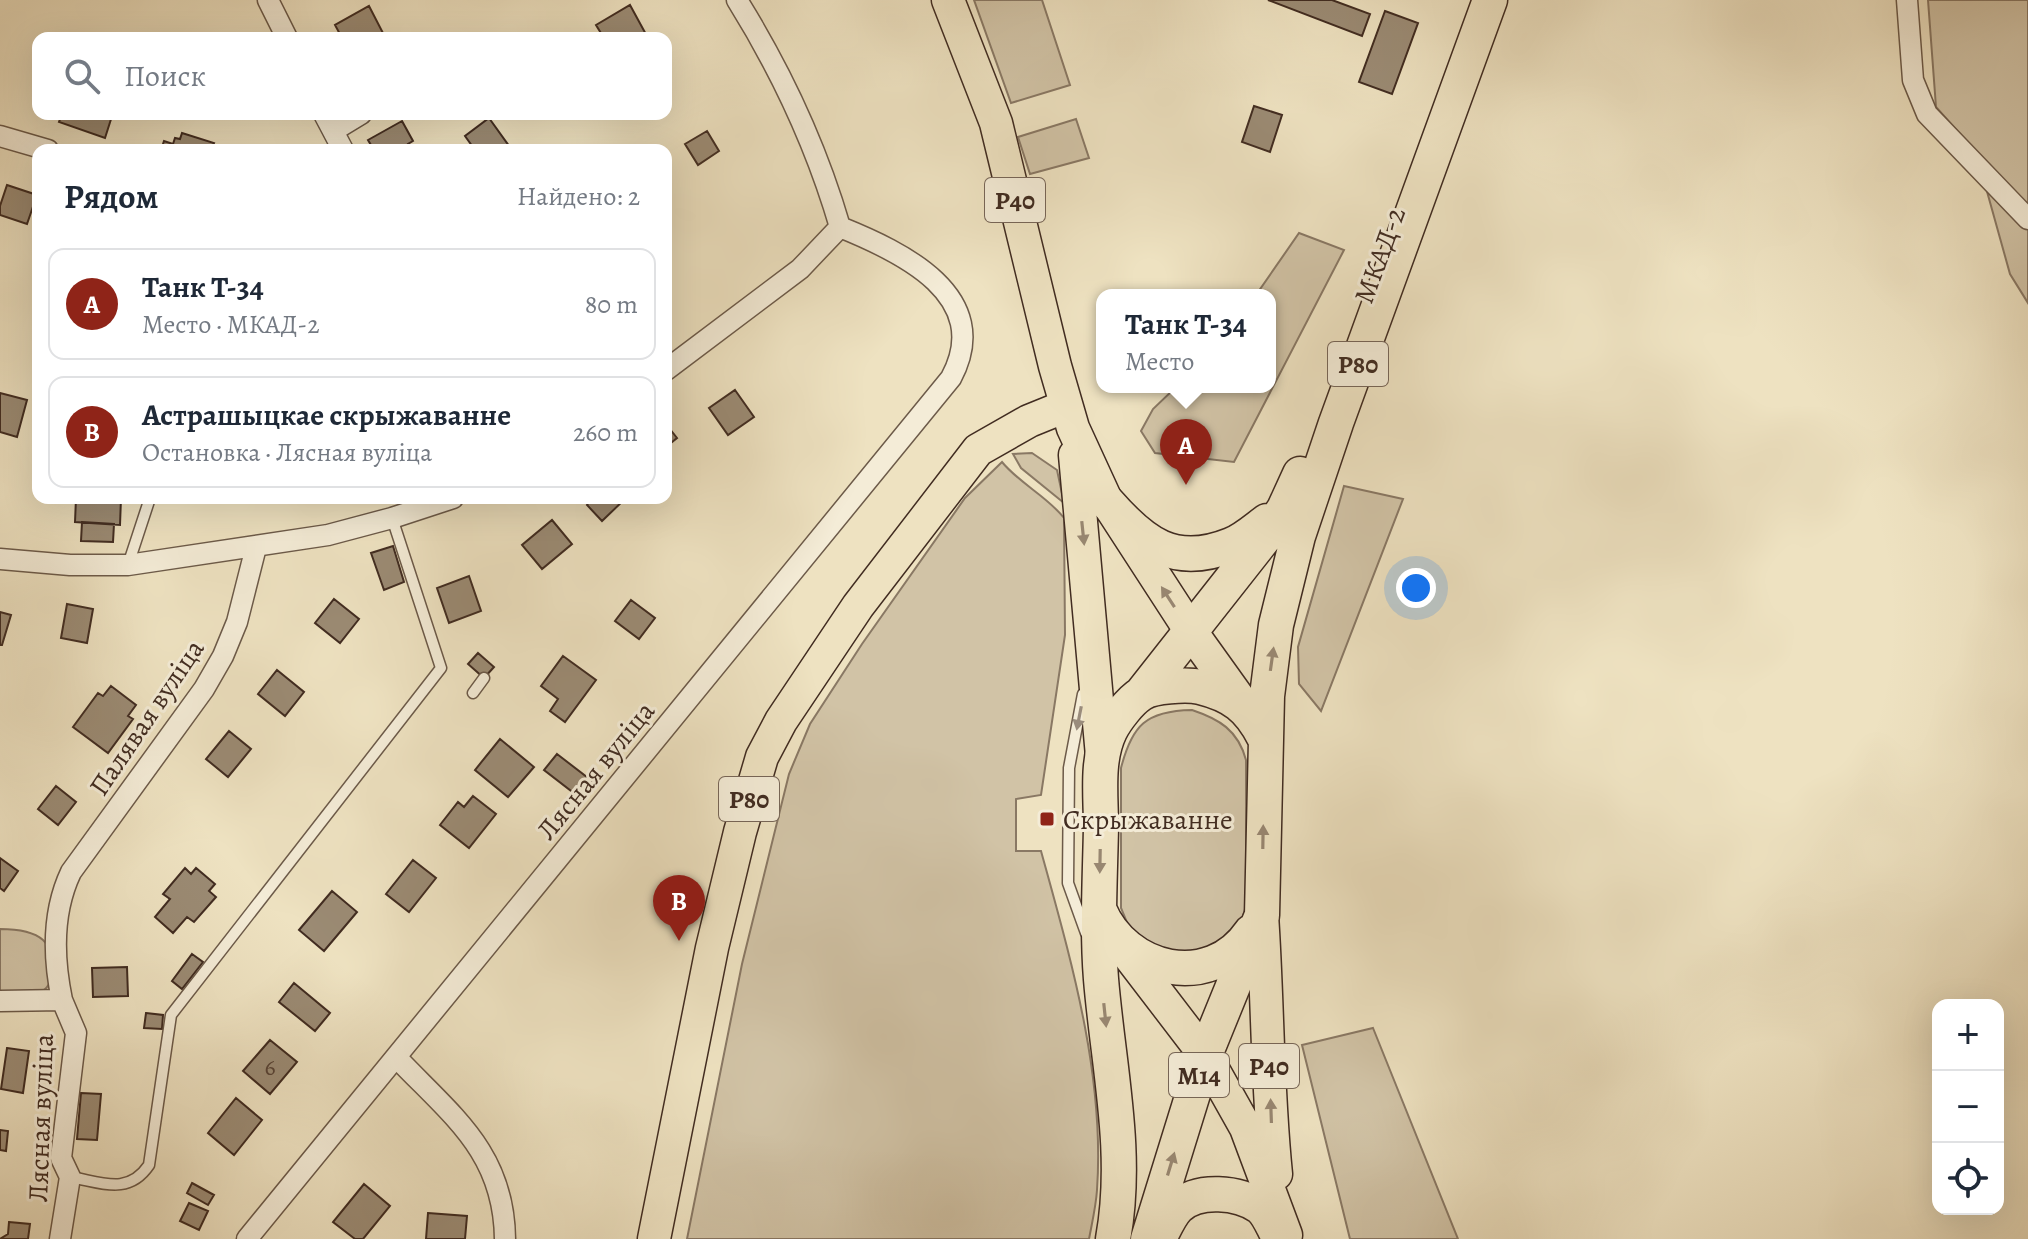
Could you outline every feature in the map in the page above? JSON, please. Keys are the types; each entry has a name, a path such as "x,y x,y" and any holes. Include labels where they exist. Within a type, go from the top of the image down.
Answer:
{"highway":[{"name":"МКАД-2","path":"1284,509 1311,444 1472,0"},
{"name":"Р80","path":"1264,737 1276,625 1298,536 1490,0"},
{"path":"1107,502 1146,541 1170,551 1201,554 1233,545 1284,509"},
{"name":"Р80","path":"1142,693 1192,633 1284,509"},
{"path":"1113,1239 1118,1132 1101,977 1102,756 1110,730 1142,693 1172,686 1196,686 1218,692 1245,707 1264,737"},
{"name":"М14","path":"1148,1239 1205,1055 1262,915 1264,737"},
{"path":"1099,909 1116,939 1143,960 1178,969 1212,963 1242,945 1262,915"},
{"path":"1159,1239 1178,1207 1195,1196 1223,1195 1244,1199 1263,1208 1283,1231"}],"main road":[{"name":"Р40","path":"948,0 996,123 1069,417 1094,641 1102,756"},
{"name":"Р40","path":"1069,417 1107,502 1192,633 1245,707"},
{"name":"Р80","path":"654,1239 712,948 762,757 781,721 867,593 978,450 1005,434 1069,417"},
{"path":"1005,434 1036,434 1050,439 1064,448 1076,463"},
{"name":"Р40","path":"1262,915 1272,1135 1283,1231"},
{"name":"Р40","path":"1116,939 1205,1055 1246,1128 1283,1231"}],"street":[{"path":"268,0 284,32"},
{"path":"672,365 800,269 840,227 830,193 797,112 737,0"},
{"path":"1907,0 1913,80 1927,114 2028,219"},
{"path":"329,123 340,144"},
{"path":"0,136 32,145"},
{"name":"Лясная вуліца","path":"247,1239 951,378 962,352 962,325 944,290 903,255 840,227"},
{"path":"0,559 70,565 128,565 328,535 435,504"},
{"name":"Палявая вуліца","path":"62,1000 56,970 57,919 63,890 71,872 217,667 237,622 256,547"},
{"path":"0,1001 62,1000"},
{"name":"Лясная вуліца","path":"60,1239 70,1177 61,1158 76,1033 62,1000"},
{"path":"397,1058 464,1129 484,1155 501,1194 505,1239"}],"lane":[{"path":"128,565 148,504"},
{"path":"70,1177 122,1186 142,1175 149,1165 171,1015 441,668 392,518"},
{"path":"1094,641 1069,768 1068,883 1101,977"},
{"path":"473,693 484,678"}],"shaded area":[{"path":"974,0 1042,0 1070,85 1011,103"},
{"path":"1928,0 2028,0 2028,303 2010,274 1976,152 1936,107"},
{"path":"1076,119 1089,158 1030,174 1018,137"},
{"path":"1299,233 1344,250 1276,381 1276,289 1260,289"},
{"path":"1170,393 1270,393 1234,462 1155,453 1141,431 1153,409"},
{"path":"1032,453 1057,470 1064,503 1021,468 1013,454"},
{"path":"1002,462 1064,518 1065,635 1041,795 1016,799 1016,851 1041,851 1083,1018 1096,1104 1098,1147 1096,1196 1089,1239 687,1239 742,964 789,774 810,724 862,644 965,498"},
{"path":"1344,486 1403,499 1321,711 1299,684 1298,647"},
{"path":"1192,710 1211,717 1233,733 1246,760 1246,906 1242,919 1214,950 1158,952 1128,925 1121,908 1121,768 1130,741 1143,723 1163,713"},
{"path":"0,929 28,933 39,937 47,945 53,967 50,982 42,991 0,991"},
{"path":"1373,1028 1458,1239 1350,1239 1302,1045"}],"building":[{"path":"1268,0 1332,0 1370,14 1362,36"},
{"path":"630,5 645,32 600,32 596,25"},
{"path":"369,6 382,32 339,32 335,25"},
{"path":"1385,11 1418,23 1392,94 1359,82"},
{"path":"1254,106 1282,115 1270,152 1242,142"},
{"path":"60,120 111,120 105,138"},
{"path":"490,120 508,144 471,144 465,136"},
{"path":"402,121 413,141 408,144 370,144 368,140"},
{"path":"707,131 719,151 698,165 685,144"},
{"path":"182,133 214,143 173,144 175,138 180,139"},
{"path":"7,185 32,193 32,210 27,224 0,215"},
{"path":"735,390 754,417 728,435 709,408"},
{"path":"0,393 27,400 17,437 0,432"},
{"path":"76,504 121,504 120,525 75,522"},
{"path":"588,504 620,504 602,521"},
{"path":"552,520 572,544 542,569 522,545"},
{"path":"82,522 114,524 113,542 81,541"},
{"path":"393,546 404,582 384,590 371,553"},
{"path":"469,576 481,611 449,623 437,588"},
{"path":"334,599 359,619 340,643 315,623"},
{"path":"631,600 655,618 639,639 615,621"},
{"path":"67,604 93,609 87,643 61,638"},
{"path":"0,612 11,615 2,645 0,645"},
{"path":"478,653 494,667 484,678 468,664"},
{"path":"563,656 596,680 565,722 550,711 558,699 541,686"},
{"path":"277,670 304,692 285,716 258,694"},
{"path":"111,686 136,705 128,716 133,719 108,753 73,727 98,693 103,696"},
{"path":"229,731 251,749 228,777 206,759"},
{"path":"500,739 534,767 508,797 475,770"},
{"path":"557,754 592,781 579,797 544,770"},
{"path":"56,786 76,802 58,825 38,809"},
{"path":"473,796 496,814 469,848 440,825 458,802 464,807"},
{"path":"0,858 18,871 4,891 0,888"},
{"path":"413,860 436,878 409,912 386,894"},
{"path":"185,868 191,874 196,868 215,884 209,891 216,897 194,922 187,917 173,933 155,917 170,899 163,894"},
{"path":"332,891 357,912 324,951 299,930"},
{"path":"192,954 203,962 182,989 172,981"},
{"path":"127,967 128,996 93,997 92,968"},
{"path":"294,983 330,1013 315,1031 279,1002"},
{"path":"146,1013 163,1015 162,1029 144,1028"},
{"path":"270,1040 297,1062 270,1094 243,1071"},
{"path":"7,1048 29,1051 23,1093 1,1089"},
{"path":"81,1093 101,1094 97,1140 77,1139"},
{"path":"236,1098 262,1120 234,1155 208,1133"},
{"path":"0,1130 8,1131 6,1151 0,1150"},
{"path":"192,1183 214,1195 208,1205 187,1193"},
{"path":"364,1184 390,1206 363,1239 355,1239 333,1222"},
{"path":"189,1203 208,1211 199,1230 180,1221"},
{"path":"428,1213 467,1216 465,1239 426,1239"},
{"path":"9,1222 30,1224 28,1239 0,1239 8,1234"}],"place":[{"name":"Танк Т-34","path":"1186,485"},
{"name":"Скрыжаванне","path":"1047,819"},
{"name":"Астрашыцкае скрыжаванне","path":"679,941"}]}
